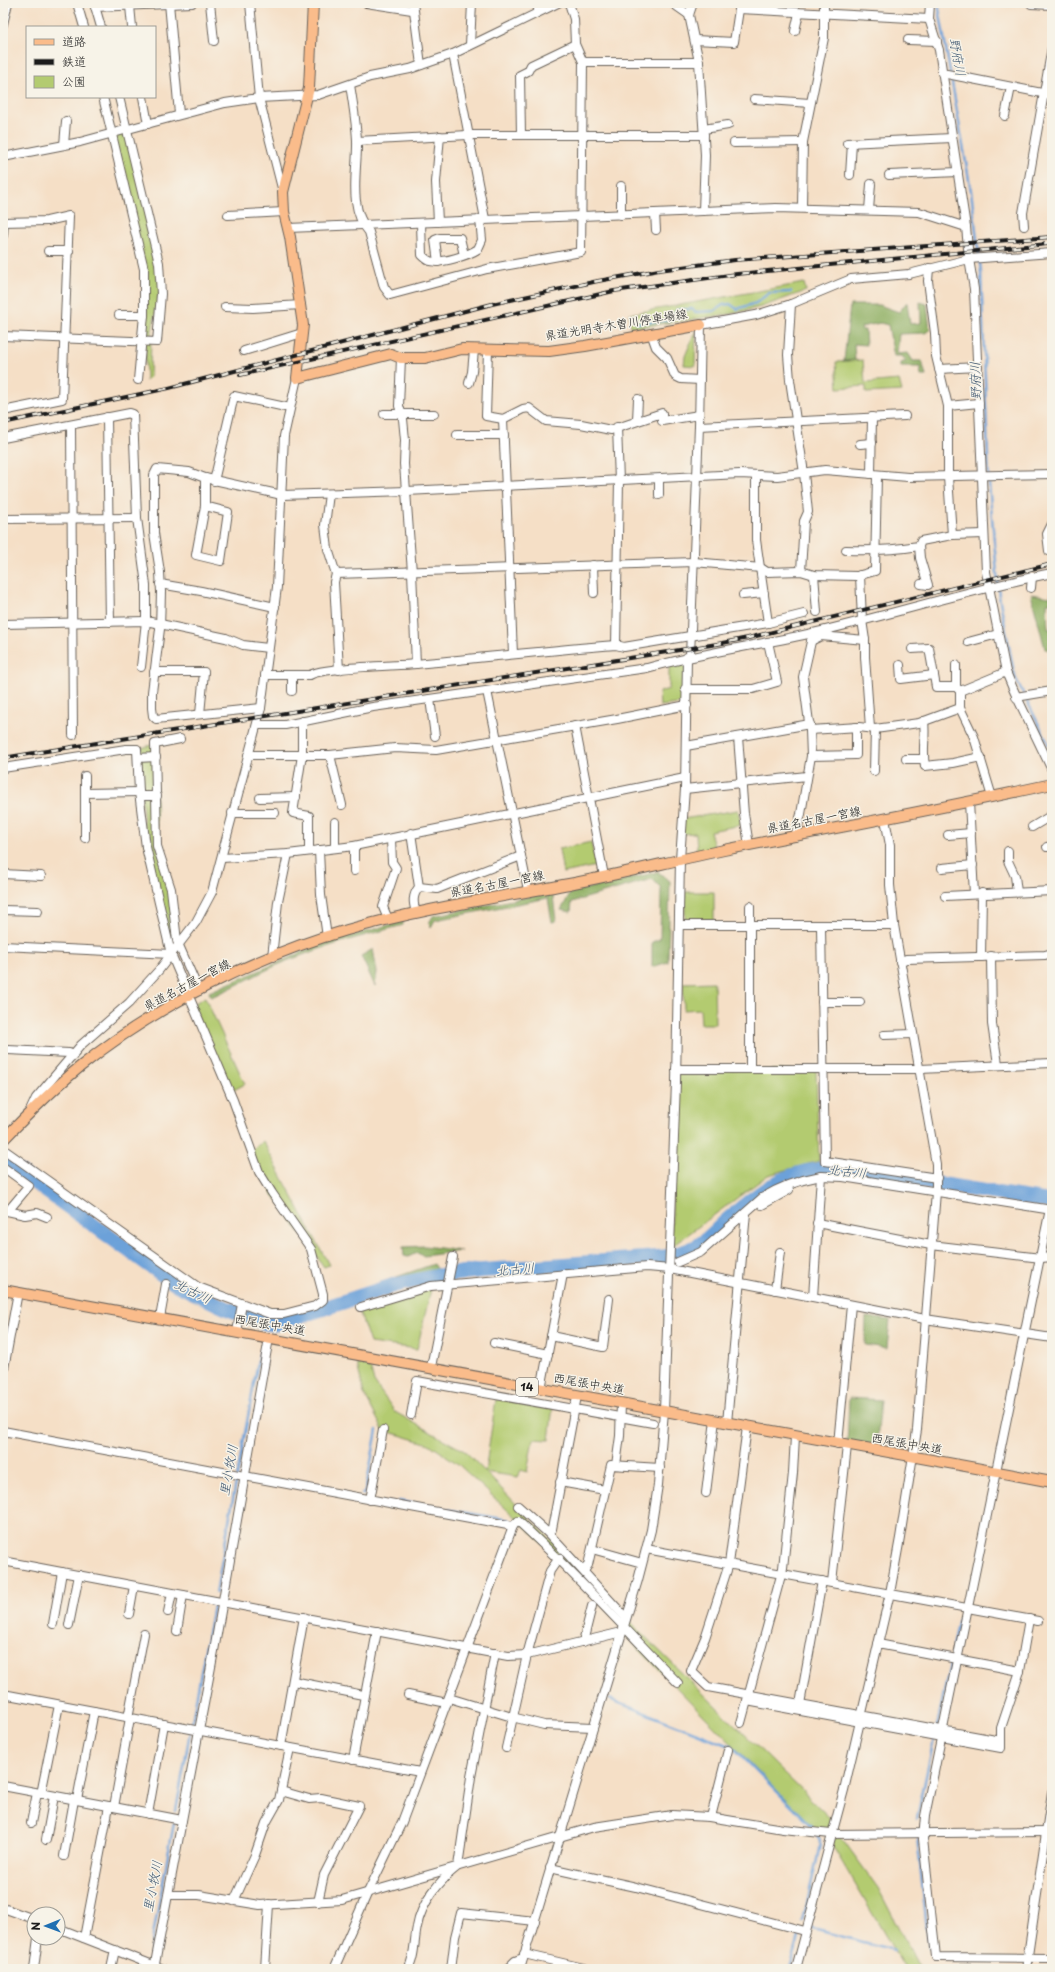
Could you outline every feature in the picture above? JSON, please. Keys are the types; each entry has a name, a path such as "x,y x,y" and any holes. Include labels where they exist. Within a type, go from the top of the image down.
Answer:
{"main road":[{"path":"297,378 302,333 301,305 284,212 283,192 309,88 313,3"},
{"name":"県道光明寺木曽川停車場線","path":"297,378 391,354 402,358 425,358 462,349 549,351 701,325"},
{"name":"県道名古屋一宮線","path":"3,1140 29,1113 83,1065 159,1013 225,977 272,957 326,937 388,919 416,913 528,890 570,884 680,859 885,819 1052,784"},
{"name":"西尾張中央道","path":"3,1290 160,1318 237,1327 269,1338 430,1367 516,1385 1052,1482"}],"street":[{"path":"3,24 8,3"},
{"path":"77,3 84,26"},
{"path":"100,26 94,5 130,6 192,3"},
{"path":"210,3 214,41"},
{"path":"250,3 259,98 283,192"},
{"path":"366,3 413,6 421,65"},
{"path":"470,45 472,3"},
{"path":"3,157 111,135 179,114 225,103 259,98 306,97 318,95 370,77 410,69 453,54 538,7 558,3"},
{"path":"350,85 357,141 355,196 358,214 363,226 369,232 384,287 390,295 487,269 581,252 583,62 575,44 574,19 568,3"},
{"path":"672,3 689,15"},
{"path":"693,3 689,15 699,62 704,132 703,212"},
{"path":"802,208 803,142 824,38 824,3"},
{"path":"930,3 930,19 937,41 943,73 971,259 974,289 984,476 984,534 989,586 1006,672 1052,770"},
{"path":"169,4 179,114"},
{"path":"1031,4 1052,5"},
{"path":"130,6 132,26"},
{"path":"695,40 734,42 740,6 870,20 930,19"},
{"path":"795,31 799,13"},
{"path":"908,40 937,41"},
{"path":"521,134 520,75 528,70 531,65 575,44"},
{"path":"1024,226 1023,212 1048,95 1052,47"},
{"path":"421,223 422,255 429,260 438,262 464,255 478,249 482,240 482,219 453,54"},
{"path":"583,62 699,62"},
{"path":"943,73 1048,95"},
{"path":"1005,116 1011,87"},
{"path":"103,98 144,269 144,315 138,380"},
{"path":"3,336 157,342 162,280 119,98"},
{"path":"143,98 148,124"},
{"path":"754,99 810,103"},
{"path":"64,145 66,121"},
{"path":"357,141 468,135 704,132 728,126"},
{"path":"438,222 436,182 440,136"},
{"path":"850,175 849,143 952,138"},
{"path":"734,143 803,142"},
{"path":"890,175 958,172"},
{"path":"869,210 871,184"},
{"path":"621,186 621,215"},
{"path":"288,228 363,226 482,219 582,217 802,208 919,212 966,227"},
{"path":"228,215 284,212"},
{"path":"655,213 656,230"},
{"path":"3,235 4,222 47,221 69,216 69,251 62,398 3,411"},
{"path":"438,262 435,240 440,238 460,238 464,255"},
{"path":"48,251 69,251"},
{"path":"520,1969 646,1549 651,1530 660,1468 671,1248 680,925 680,859 685,789 687,705 685,689 689,657 698,478 701,325 756,315 791,304 851,279 909,274 971,259 1052,253"},
{"path":"929,268 928,281 935,333 936,356 948,406 948,477 952,535"},
{"path":"791,304 788,355 790,380 804,473 808,512 804,521 801,571"},
{"path":"224,307 253,308 301,305"},
{"path":"119,315 144,315"},
{"path":"244,351 302,333"},
{"path":"651,333 656,347 667,358 675,376 681,379 700,380"},
{"path":"469,383 472,372 474,350"},
{"path":"488,350 486,416 504,419 524,408 529,408 546,421 581,424 610,430 637,420 662,414 662,421 699,415"},
{"path":"402,358 399,406 402,414 404,433 404,464 412,572 416,664"},
{"path":"939,369 978,367"},
{"path":"29,1113 36,1098 73,1056 96,1031 129,1003 172,954 196,922 212,892 261,708 280,551 284,436 297,378"},
{"path":"214,481 234,396 290,408"},
{"path":"637,420 638,399"},
{"path":"948,406 979,403"},
{"path":"3,438 130,413 134,417 137,518 146,584 146,621 141,667"},
{"path":"384,414 434,414"},
{"path":"699,426 905,416"},
{"path":"107,417 110,622"},
{"path":"336,574 694,562 761,568 767,572 801,571 814,575 860,575 875,571 876,551 872,417"},
{"path":"504,419 508,568 513,654"},
{"path":"71,425 73,735"},
{"path":"616,645 619,481 617,427"},
{"path":"457,435 504,435"},
{"path":"860,444 872,443"},
{"path":"261,708 156,719 153,716 154,672 160,623 160,572 154,533 155,471 157,469 189,472 214,481 282,495 698,478 740,474 756,476 825,470 908,477 1052,474"},
{"path":"756,476 756,540 768,623"},
{"path":"205,478 205,506 196,555 220,561 228,512 205,506"},
{"path":"659,479 659,495"},
{"path":"329,494 325,525 328,549 336,574 334,582 338,670"},
{"path":"3,519 109,517 137,518"},
{"path":"1049,551 1047,534 1052,524"},
{"path":"920,584 928,585 920,558 919,546 921,540 952,535 984,534"},
{"path":"846,550 876,551 919,546"},
{"path":"593,565 594,593"},
{"path":"257,725 285,725 373,707 647,668 689,657 813,633 989,586 1002,585 1052,573"},
{"path":"814,575 817,612"},
{"path":"860,575 862,620 865,640 865,658 872,729 874,771"},
{"path":"1032,577 1032,588"},
{"path":"160,584 201,591 274,607"},
{"path":"743,595 764,593"},
{"path":"265,675 310,675 314,672 416,664 513,654 616,645 624,647 768,623 804,614"},
{"path":"3,624 146,621 226,638 243,645 268,648"},
{"path":"795,837 801,814 811,756 810,727 803,677 813,633"},
{"path":"968,642 998,634"},
{"path":"811,641 821,636 865,640"},
{"path":"685,689 753,689 777,682 768,642"},
{"path":"912,649 929,648 936,687 958,689 1006,672"},
{"path":"900,665 901,679 934,675"},
{"path":"956,665 960,708 974,737 992,797"},
{"path":"154,672 204,672 200,714"},
{"path":"292,675 292,691"},
{"path":"487,691 528,890"},
{"path":"1018,696 1052,691"},
{"path":"430,699 435,736"},
{"path":"248,755 330,755 395,748 436,750 687,705"},
{"path":"686,746 810,727 856,727 872,729 924,721 960,708"},
{"path":"302,721 302,755 294,813 309,816 309,851"},
{"path":"924,721 925,732 922,752 926,766 953,764 981,757"},
{"path":"575,726 604,876"},
{"path":"811,756 856,755 856,727"},
{"path":"738,737 749,845"},
{"path":"180,739 155,744 157,846 171,889 173,920 179,945 199,991"},
{"path":"3,768 130,748 137,749 139,794 146,847 172,954 233,1100 259,1172 311,1249 324,1294 323,1300 315,1306 284,1314 270,1314 241,1306 198,1287 3,1149"},
{"path":"330,755 342,805"},
{"path":"138,758 156,757"},
{"path":"906,759 924,759"},
{"path":"85,776 85,838"},
{"path":"685,789 807,776"},
{"path":"222,858 288,854 354,846 392,839 411,833 685,778"},
{"path":"85,793 139,794 157,796"},
{"path":"260,798 296,796"},
{"path":"969,802 973,865 978,893 981,957"},
{"path":"232,813 275,813"},
{"path":"1032,827 1052,815"},
{"path":"796,1969 861,1718 890,1593 917,1430 937,1179 936,1164 920,1069 894,925 890,885 890,845 885,819"},
{"path":"335,822 335,848"},
{"path":"411,833 420,887"},
{"path":"948,835 971,833"},
{"path":"388,919 383,907 396,868 392,862 392,839"},
{"path":"146,847 157,846"},
{"path":"354,846 354,871"},
{"path":"319,850 320,895 326,937"},
{"path":"1008,851 1008,861 1015,876 1017,892"},
{"path":"272,957 278,902 288,854"},
{"path":"420,887 437,889 521,856"},
{"path":"942,868 973,865"},
{"path":"3,874 41,876"},
{"path":"416,913 413,903 414,894 420,887"},
{"path":"946,896 978,893 1052,891"},
{"path":"750,906 750,1069"},
{"path":"3,910 38,911"},
{"path":"680,925 894,925"},
{"path":"821,926 825,1161 937,1179"},
{"path":"3,946 172,954"},
{"path":"900,962 906,959 1045,955 1052,952"},
{"path":"991,956 992,1024 998,1064"},
{"path":"822,1002 860,1002"},
{"path":"884,1035 913,1034"},
{"path":"8,1050 69,1053 73,1056"},
{"path":"676,1069 920,1069 998,1064 1052,1063"},
{"path":"3,1167 29,1186 6,1211"},
{"path":"678,1262 701,1252 762,1198 772,1192 801,1180 843,1177 1051,1210 995,1472 923,1832 936,1957 1052,1958"},
{"path":"762,1206 794,1187 820,1179"},
{"path":"813,1297 820,1179"},
{"path":"6,1211 25,1215 37,1213 47,1217"},
{"path":"727,1423 746,1213"},
{"path":"817,1223 931,1245 1041,1258 1052,1257"},
{"path":"775,1290 780,1252"},
{"path":"430,1367 453,1257"},
{"path":"362,1307 431,1286 447,1283 647,1268 670,1269 925,1319 1052,1338"},
{"path":"541,1389 563,1274"},
{"path":"160,1318 166,1284"},
{"path":"3,1374 18,1292"},
{"path":"552,1336 603,1347 609,1299"},
{"path":"832,1582 843,1445 851,1305"},
{"path":"237,1327 241,1306"},
{"path":"154,1967 169,1895 222,1603 240,1476 269,1338"},
{"path":"494,1343 548,1354"},
{"path":"410,1414 417,1381 653,1423"},
{"path":"514,1398 516,1385"},
{"path":"548,1533 552,1529 573,1409 577,1396"},
{"path":"616,1465 620,1436 620,1403"},
{"path":"706,1492 715,1420"},
{"path":"747,1427 729,1564 705,1638 691,1672 708,1687 748,1698 942,1734 1001,1748 1001,1728 1020,1671 1029,1619"},
{"path":"370,1500 383,1430"},
{"path":"3,1431 513,1526"},
{"path":"741,1723 781,1573 793,1473 795,1436"},
{"path":"584,1571 588,1565 611,1465 632,1468 660,1468"},
{"path":"560,1482 606,1490"},
{"path":"518,1506 548,1533 626,1618"},
{"path":"334,1969 368,1892 402,1822 513,1526 518,1521 559,1558 623,1629 678,1684"},
{"path":"592,1549 642,1563"},
{"path":"646,1549 1038,1621"},
{"path":"506,1748 527,1655 550,1571 559,1558"},
{"path":"3,1561 508,1656 527,1655 583,1642 623,1629"},
{"path":"54,1624 62,1572"},
{"path":"69,1625 79,1575"},
{"path":"800,1704 822,1581"},
{"path":"129,1614 134,1586"},
{"path":"168,1612 172,1593"},
{"path":"177,1631 183,1595"},
{"path":"583,1642 592,1606"},
{"path":"281,1746 304,1617"},
{"path":"353,1760 363,1695 377,1631"},
{"path":"84,1938 129,1718 144,1634"},
{"path":"878,1644 1020,1671"},
{"path":"408,1969 412,1959 417,1925 425,1906 445,1876 458,1866 460,1844 484,1709 496,1653"},
{"path":"293,1680 363,1695"},
{"path":"3,1694 420,1772"},
{"path":"408,1695 448,1700 544,1725 593,1728"},
{"path":"748,1698 800,1704 861,1718"},
{"path":"31,1824 59,1705"},
{"path":"64,1856 94,1711"},
{"path":"148,1814 164,1724"},
{"path":"234,1900 256,1855 266,1823 279,1800 290,1748"},
{"path":"711,1817 728,1750"},
{"path":"3,1786 182,1820"},
{"path":"281,1792 309,1799 321,1798 359,1806 324,1875 318,1902"},
{"path":"46,1840 54,1796"},
{"path":"1026,1969 1049,1832 1052,1797"},
{"path":"169,1895 199,1895 260,1905 342,1900 594,1827 672,1815 711,1817 783,1829 831,1834 1049,1832"},
{"path":"550,1868 636,1887 806,1931"},
{"path":"265,1969 270,1904"},
{"path":"3,1908 26,1916"},
{"path":"451,1969 455,1936 461,1913 534,1921"},
{"path":"66,1931 154,1967 163,1969"},
{"path":"34,1969 37,1946"},
{"path":"111,1969 115,1950"},
{"path":"507,1969 515,1961 524,1956 588,1969"}],"green space":[{"path":"127,130 162,280 151,336 150,377 146,381 144,269 111,135"},
{"path":"804,283 806,291 761,307 730,314 631,328 629,314"},
{"path":"907,302 910,324 921,323 920,302 927,304 930,330 925,333 899,334 897,354 908,353 913,361 922,361 926,376 921,376 920,367 901,367 901,363 906,361 902,356 894,356 888,325 880,323 861,327 862,330 865,330 866,345 854,344 855,360 844,361 850,305 879,305 899,312"},
{"path":"696,330 695,366 684,365 685,356"},
{"path":"863,360 865,383 899,380 902,391 866,393 866,386 838,388 836,362"},
{"path":"1052,574 1052,603 1047,603 1048,629 1052,629 1050,650 1045,649 1031,594 1051,597"},
{"path":"687,662 687,703 660,706 659,692 669,689 669,665"},
{"path":"155,744 157,846 168,879 177,941 171,954 146,847 137,749"},
{"path":"738,810 741,825 710,831 714,847 697,852 696,833 682,834 683,819"},
{"path":"591,842 596,866 563,873 559,849"},
{"path":"658,872 670,881 668,962 652,967 652,942 660,939 661,888 652,879 572,902 571,912 561,910 571,892"},
{"path":"685,892 714,892 714,920 685,919"},
{"path":"547,893 553,896 556,921 552,922 548,898 435,920 431,927 429,923 433,916"},
{"path":"403,921 403,925 338,943 290,960 211,997 209,992 319,945"},
{"path":"373,949 377,972 375,986 361,956"},
{"path":"714,982 715,1024 701,1024 700,1009 684,1010 683,983"},
{"path":"205,997 245,1084 232,1091 192,1005"},
{"path":"676,1069 816,1070 819,1161 768,1175 671,1247"},
{"path":"263,1141 329,1265 324,1267 272,1193 250,1151"},
{"path":"425,1246 461,1251 424,1256 417,1253 408,1257 404,1256 403,1247"},
{"path":"434,1264 438,1270 364,1292 362,1289"},
{"path":"431,1289 417,1349 370,1343 359,1311"},
{"path":"866,1317 890,1320 887,1348 865,1345"},
{"path":"357,1364 370,1366 374,1382 395,1412 466,1452 626,1618 835,1823 831,1834 818,1832 622,1632 623,1627 562,1561 458,1464 429,1444 383,1430 364,1394"},
{"path":"849,1398 881,1400 876,1451 847,1446"},
{"path":"496,1399 553,1406 549,1440 533,1439 527,1472 521,1470 518,1477 485,1472"},
{"path":"841,1837 878,1888 920,1969 905,1969 832,1845 834,1838"}],"waterway":[{"name":"野府川","path":"938,3 971,191 981,272 989,484 999,596 1015,677 1052,751"},
{"path":"636,323 670,320 677,310 692,309 696,312 714,311 723,305 730,304 737,309 756,303 769,293 791,292"},
{"name":"北古川","path":"3,1160 174,1283 226,1308 265,1323 275,1324 395,1285 438,1276 476,1271 664,1257 682,1252 703,1242 740,1208 766,1189 779,1181 808,1171 843,1169 1052,1202"},
{"name":"里小牧川","path":"216,1593 260,1350"},
{"path":"362,1494 364,1494 366,1488 377,1430"},
{"path":"399,1501 509,1520"},
{"name":"里小牧川","path":"192,1722 213,1606"},
{"path":"952,1653 959,1618"},
{"path":"937,1726 951,1660"},
{"path":"609,1699 733,1747 811,1826"},
{"name":"里小牧川","path":"176,1811 190,1732"},
{"path":"917,1818 934,1739"},
{"name":"里小牧川","path":"150,1952 174,1823"},
{"path":"803,1921 819,1849 820,1840 817,1835"},
{"path":"917,1836 929,1948"},
{"path":"809,1928 894,1950"},
{"path":"790,1969 800,1933"}],"railway":[{"path":"3,423 169,388 492,304 598,281 659,270 735,260 1052,237"},
{"path":"240,375 614,291 737,274 1048,244"},
{"path":"3,758 717,644 748,638 1052,564"}]}
